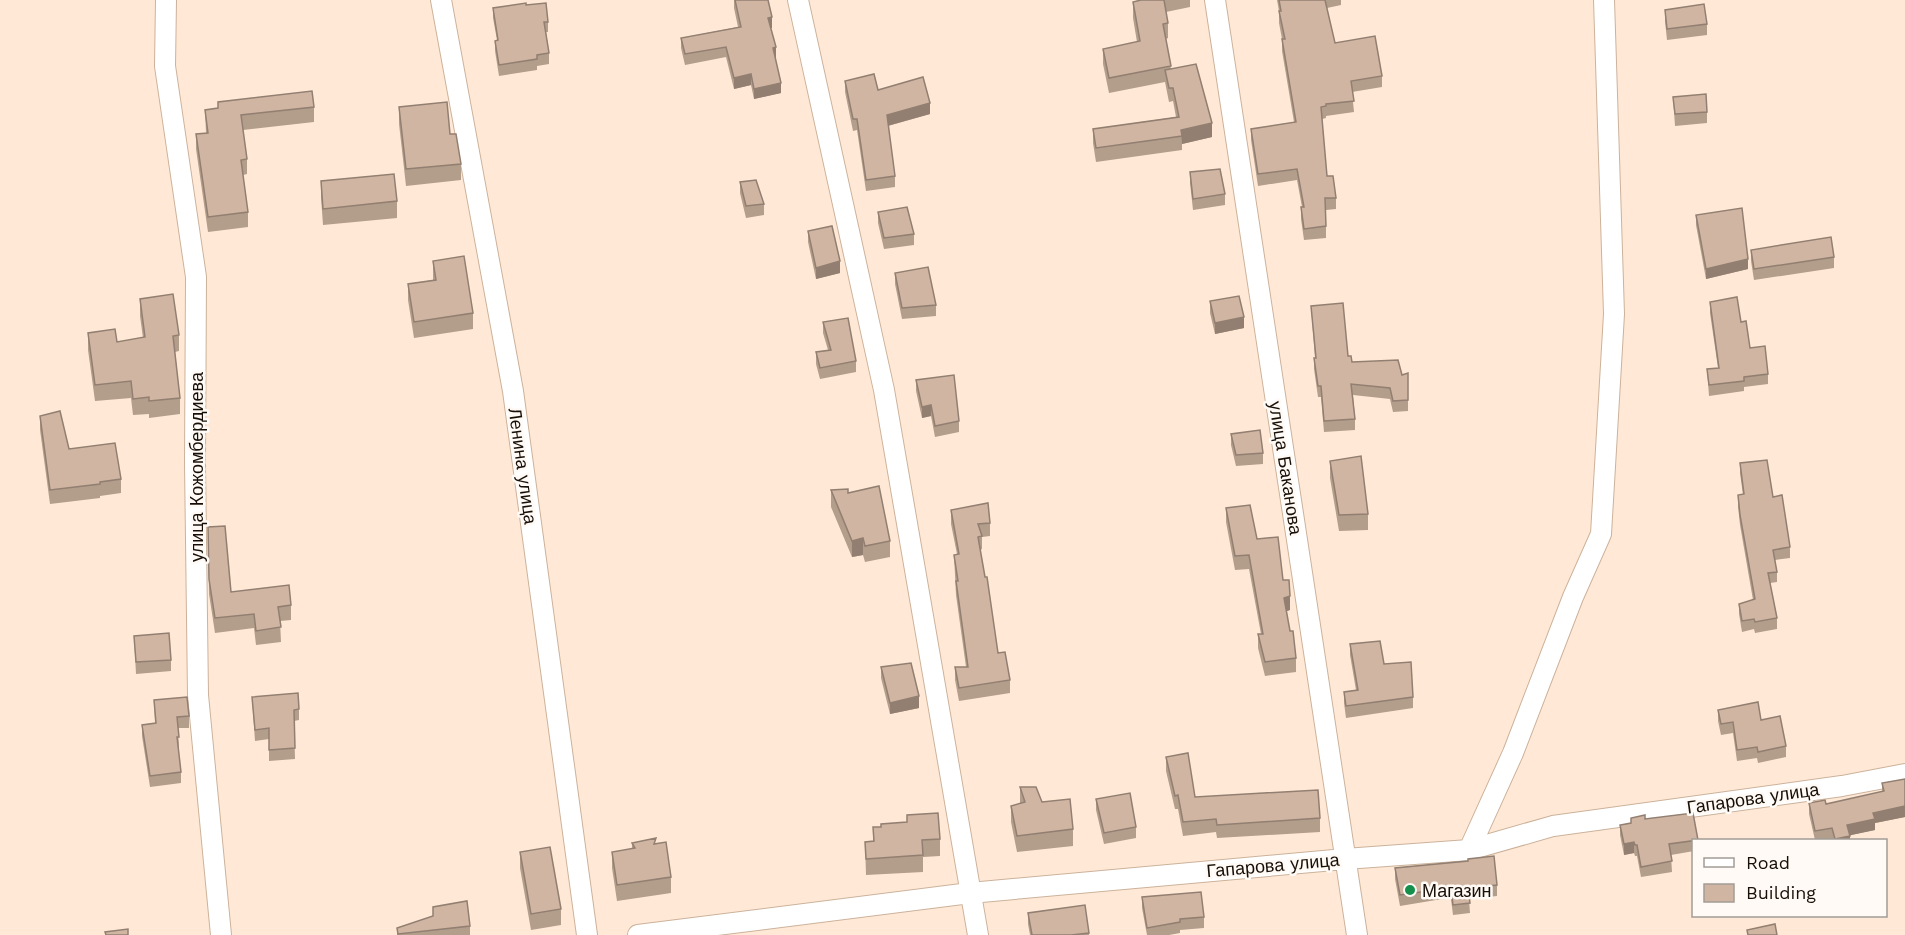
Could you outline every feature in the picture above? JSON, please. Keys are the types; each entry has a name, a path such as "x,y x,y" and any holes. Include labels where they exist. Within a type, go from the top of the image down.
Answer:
{"street":[{"name":"улица Кожомбердиева","path":"166,0 165,66 196,277 195,463 198,695 221,935"},
{"name":"Ленина улица","path":"441,0 513,391 587,935"},
{"path":"798,0 884,390 978,935"},
{"name":"улица Баканова","path":"1215,0 1357,935"},
{"path":"1469,850 1513,753 1573,597 1602,534 1614,314 1604,0"},
{"name":"Гапарова улица","path":"638,935 970,893 1469,850 1552,826 1842,786 1905,774"}],"building":[{"path":"735,0 768,0 772,17 768,18 776,47 773,48 781,83 754,89 751,74 734,78 726,47 685,54 681,38 741,27"},
{"path":"1164,0 1168,23 1163,24 1171,66 1109,78 1103,49 1140,41 1133,2"},
{"path":"1279,0 1325,0 1335,43 1375,36 1382,76 1351,81 1354,101 1326,104 1321,107 1327,176 1333,176 1336,198 1325,198 1326,226 1304,229 1301,207 1304,207 1297,169 1258,174 1251,129 1296,122 1282,39 1285,39"},
{"path":"526,3 526,5 546,3 548,22 544,22 549,53 537,55 537,59 499,65 493,8"},
{"path":"1704,4 1707,24 1667,29 1665,10"},
{"path":"1196,64 1212,123 1181,130 1182,136 1096,148 1093,129 1179,117 1173,88 1169,88 1165,70"},
{"path":"874,74 878,90 923,77 930,103 887,115 895,176 866,180 857,119 853,119 845,81"},
{"path":"312,91 314,107 241,115 247,159 241,160 248,212 208,217 196,134 208,133 205,110 218,108 218,102"},
{"path":"1706,94 1707,112 1675,114 1673,97"},
{"path":"447,102 450,134 456,134 461,164 406,169 399,107"},
{"path":"1220,169 1225,194 1193,199 1190,172"},
{"path":"394,174 397,201 323,209 321,181"},
{"path":"756,180 764,204 746,206 740,182"},
{"path":"907,207 914,234 884,238 878,212"},
{"path":"1742,208 1748,259 1706,269 1696,215"},
{"path":"832,226 840,261 816,268 808,231"},
{"path":"1831,237 1834,257 1754,269 1751,250"},
{"path":"464,256 473,313 414,322 408,284 436,280 433,261"},
{"path":"928,267 936,305 902,308 895,273"},
{"path":"173,294 179,335 173,336 180,398 149,401 149,397 133,399 131,381 95,385 88,333 115,329 117,342 145,337 140,299"},
{"path":"1239,296 1244,317 1215,323 1210,301"},
{"path":"1737,297 1741,322 1746,321 1750,348 1765,346 1768,374 1744,377 1744,381 1709,385 1707,369 1719,368 1710,302"},
{"path":"1343,303 1348,356 1351,356 1352,362 1398,360 1402,375 1408,373 1408,400 1393,401 1390,388 1351,384 1355,419 1324,421 1321,386 1318,386 1314,358 1316,358 1311,306"},
{"path":"848,318 856,361 820,368 816,352 831,350 823,322"},
{"path":"954,375 959,421 935,426 931,405 922,407 916,380"},
{"path":"60,411 69,449 115,443 121,479 50,490 40,416"},
{"path":"1260,430 1263,453 1236,455 1231,434"},
{"path":"1361,456 1368,514 1339,515 1330,461"},
{"path":"1767,460 1773,497 1782,495 1790,547 1773,550 1777,572 1768,573 1777,618 1755,622 1754,619 1742,621 1739,604 1755,599 1740,515 1738,495 1744,494 1740,463"},
{"path":"879,486 890,541 865,546 863,538 852,541 831,490 848,489 848,493"},
{"path":"988,503 990,523 978,524 982,536 978,537 985,577 987,577 998,653 1005,652 1010,680 959,688 955,667 968,667 956,581 958,581 954,555 959,554 951,510"},
{"path":"1250,505 1257,539 1278,537 1283,580 1289,580 1290,596 1284,598 1290,631 1293,631 1296,658 1265,662 1258,634 1263,634 1249,555 1235,556 1226,508"},
{"path":"225,526 231,592 289,585 291,605 278,607 281,627 256,631 254,614 215,618 209,579 208,527"},
{"path":"169,633 171,660 136,662 134,636"},
{"path":"1380,641 1384,664 1411,662 1413,697 1346,706 1344,692 1358,690 1350,644"},
{"path":"911,663 919,696 890,703 881,667"},
{"path":"298,693 299,709 294,710 295,748 269,750 269,728 255,730 252,697"},
{"path":"187,697 189,716 177,717 181,772 150,776 142,725 156,723 154,700"},
{"path":"1758,702 1761,720 1780,716 1786,746 1758,752 1757,747 1737,750 1733,722 1721,724 1718,710"},
{"path":"1188,753 1195,797 1318,790 1320,818 1217,825 1216,819 1183,822 1178,795 1175,796 1166,757"},
{"path":"1905,779 1905,806 1873,813 1875,819 1847,825 1850,836 1835,839 1832,828 1815,831 1809,803 1825,800 1826,804 1884,791 1882,783"},
{"path":"1020,787 1036,787 1042,802 1070,799 1073,829 1017,836 1011,806 1025,802"},
{"path":"1130,793 1136,827 1104,833 1096,799"},
{"path":"938,813 940,839 922,840 923,855 866,859 865,842 874,841 873,827 881,827 881,824 907,822 907,815"},
{"path":"1693,813 1698,839 1669,844 1672,861 1641,867 1637,845 1634,842 1624,844 1620,825 1631,823 1631,818 1645,815 1645,819"},
{"path":"656,838 654,844 666,842 671,877 617,885 612,852 635,848 632,843"},
{"path":"550,847 561,909 531,914 520,852"},
{"path":"1494,856 1497,885 1468,888 1470,903 1453,905 1451,889 1400,895 1395,868 1468,861 1468,859"},
{"path":"1201,892 1204,917 1180,919 1180,922 1147,928 1142,897"},
{"path":"467,901 470,926 398,934 397,928 433,916 433,907"},
{"path":"1085,905 1089,933 1032,935 1028,913"},
{"path":"1775,924 1777,935 1748,935 1747,930"},
{"path":"128,929 128,935 106,935 105,932"}],"place":[{"name":"Магазин","path":"1410,890"}]}
